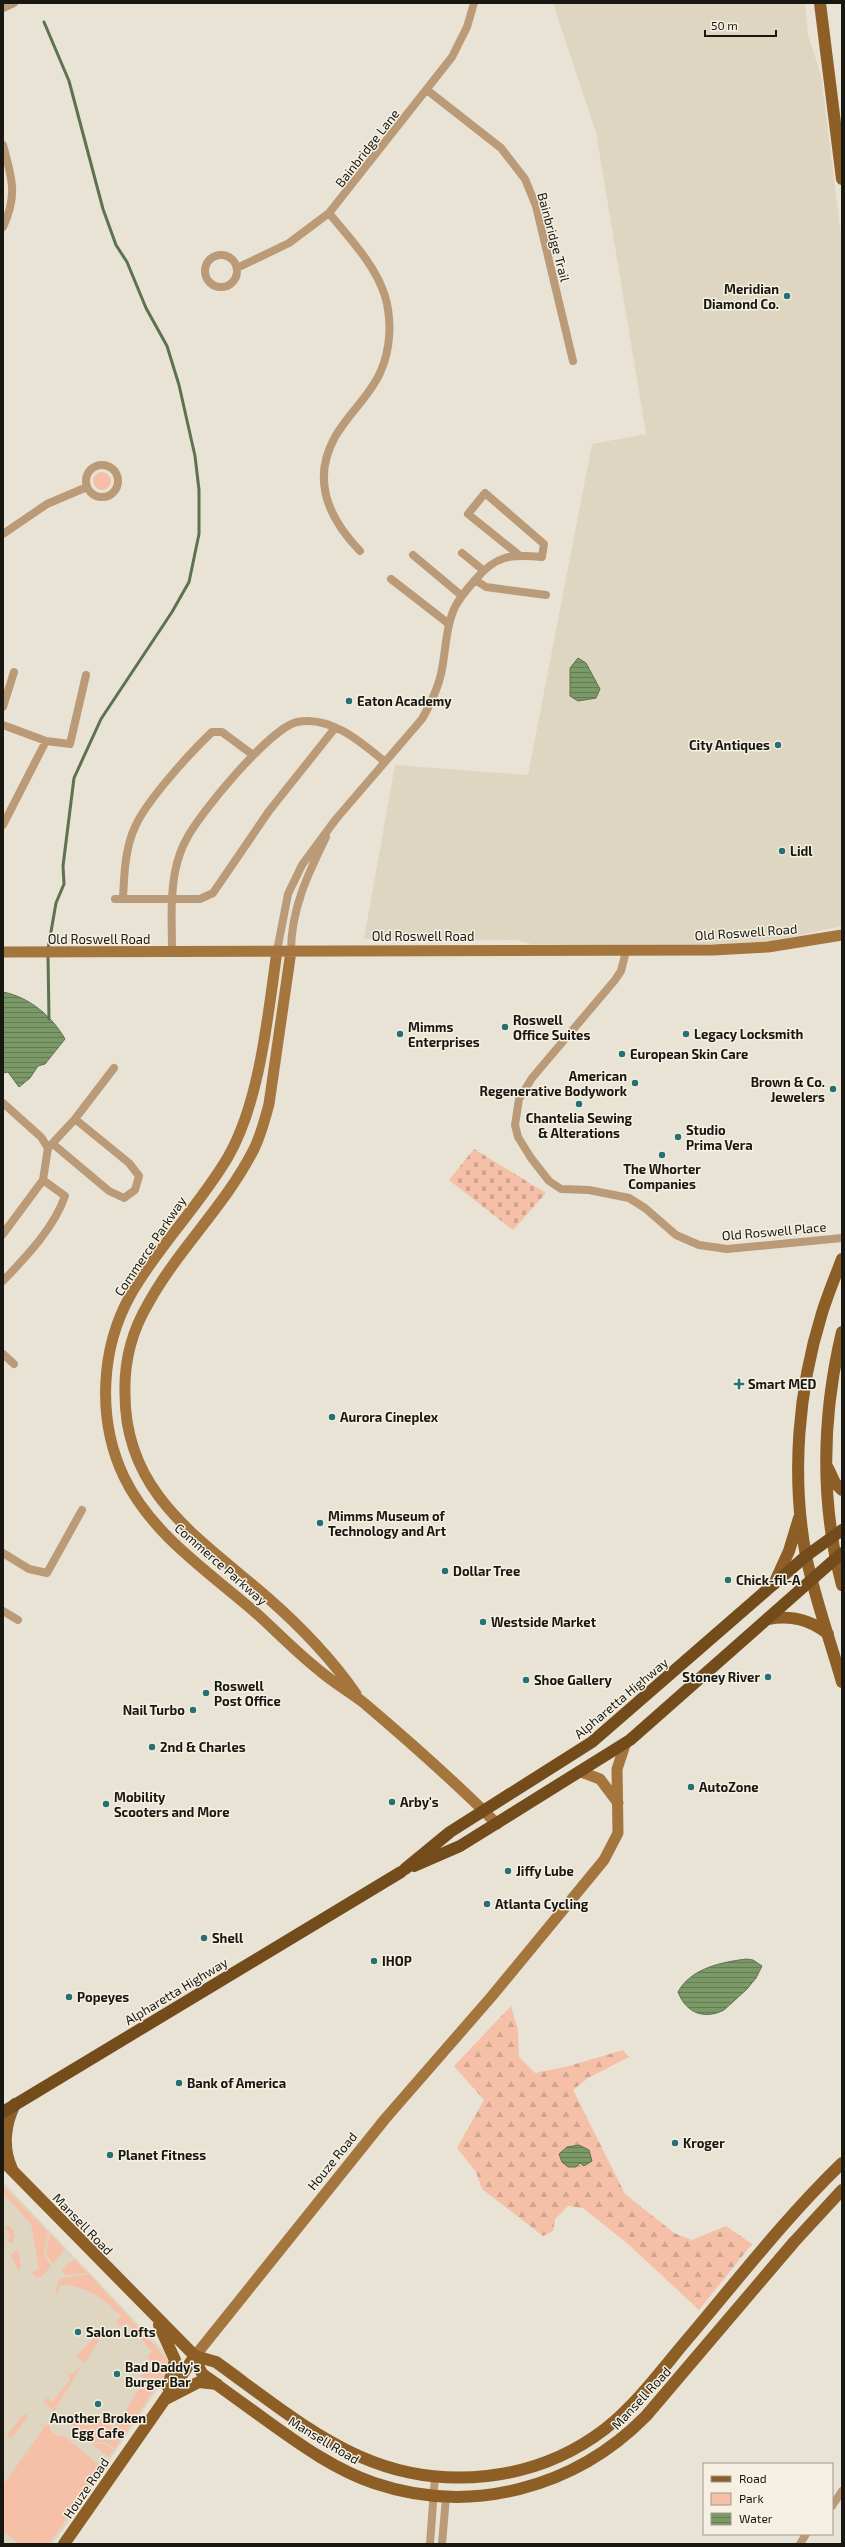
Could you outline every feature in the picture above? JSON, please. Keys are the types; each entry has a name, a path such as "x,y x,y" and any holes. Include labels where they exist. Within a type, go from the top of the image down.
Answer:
{"highway":[{"name":"Alpharetta Highway","path":"403,1871 450,1832 592,1742 806,1556 837,1533"},
{"name":"Alpharetta Highway","path":"3,2112 403,1871 446,1853 497,1824 581,1772 626,1742 839,1556"}],"main road":[{"path":"820,3 842,179"},
{"path":"842,1259 822,1312 804,1390 799,1440 801,1511 806,1556 842,1682"},
{"path":"842,1332 829,1396 825,1463 837,1533 842,1585"},
{"path":"825,1463 832,1477 842,1490"},
{"path":"774,1584 789,1551 801,1511"},
{"path":"768,1619 785,1617 800,1619 814,1623 828,1634"},
{"path":"14,2172 7,2156 5,2142 9,2119 15,2104"},
{"name":"Mansell Road","path":"3,2161 157,2320 195,2356 202,2373 280,2430 334,2465 374,2483 413,2493 446,2497 472,2497 513,2492 548,2482 577,2468 621,2441 646,2416 842,2190"},
{"name":"Mansell Road","path":"195,2356 216,2362 345,2449 391,2468 435,2476 477,2478 511,2473 543,2463 569,2451 605,2429 632,2404 782,2229 842,2163"},
{"path":"157,2320 174,2360 174,2369 163,2401"},
{"name":"Houze Road","path":"64,2544 195,2356"},
{"path":"163,2401 199,2382 217,2384"},
{"path":"569,2451 577,2468"}],"street":[{"path":"3,8 14,3"},
{"name":"Bainbridge Lane","path":"237,268 289,243 330,213 427,90 460,43 474,3"},
{"name":"Bainbridge Trail","path":"427,90 501,148 526,179 536,206 573,361"},
{"path":"3,145 14,191 11,211 3,227"},
{"path":"330,213 376,274 385,295 389,319 388,346 380,373 369,392 335,436 324,469 325,492 331,514 343,534 360,551"},
{"path":"216,256 232,258 237,268 236,278 224,287 210,282 205,273 207,262 216,256"},
{"path":"3,534 47,504 87,486"},
{"path":"277,951 284,910 294,879 311,850 422,720 432,703 442,670 449,624 456,606 462,596 483,570 494,561 519,555 542,557 544,544 485,493 468,514 519,555"},
{"path":"462,553 483,570"},
{"path":"413,555 462,596"},
{"path":"391,578 449,624"},
{"path":"475,580 486,587 546,595"},
{"path":"3,707 14,672"},
{"path":"3,725 46,741 70,744 86,675"},
{"path":"172,953 171,899 175,871 186,840 197,822 253,755 276,732 297,722 318,723 335,728 366,746 385,762"},
{"path":"115,899 200,899 213,893 270,811 335,728"},
{"path":"123,899 128,848 134,827 144,811 201,743 212,732 222,732 253,755"},
{"path":"3,825 46,741"},
{"path":"291,951 292,927 299,897 310,869 336,819"},
{"name":"Old Roswell Road","path":"3,952 172,953 277,951 626,951 746,948 842,935"},
{"name":"Commerce Parkway","path":"277,951 266,1022 246,1120 225,1162 141,1279 124,1310 112,1344 108,1363 106,1385 108,1423 111,1442 125,1479 144,1509 167,1536 320,1672 363,1702 485,1811 497,1824"},
{"name":"Commerce Parkway","path":"291,951 268,1104 262,1127 244,1167 156,1290 141,1317 130,1348 125,1403 130,1437 135,1454 159,1498 193,1535 269,1598 319,1646 363,1702"},
{"name":"Old Roswell Place","path":"626,951 621,971 615,980 532,1078 518,1099 516,1125 518,1137 531,1158 555,1186 561,1189 589,1190 628,1198 645,1208 676,1235 699,1245 727,1249 842,1238"},
{"path":"3,1234 43,1180 51,1146 75,1119 114,1068"},
{"path":"3,1103 51,1146 109,1191 124,1198 135,1190 139,1176 129,1163 75,1119"},
{"path":"3,1281 39,1238 61,1207 65,1196 43,1180"},
{"path":"3,1354 14,1364"},
{"path":"3,1553 29,1569 48,1573 82,1510"},
{"path":"3,1611 18,1620"},
{"name":"Houze Road","path":"195,2356 385,2119 594,1874 611,1850 618,1833 617,1769 626,1742"},
{"path":"581,1772 600,1779 618,1803"},
{"path":"430,2544 435,2476"},
{"path":"833,2504 842,2490"},
{"path":"442,2544 446,2497"},
{"path":"800,2544 805,2535"}],"shaded area":[{"path":"553,3 805,3 808,35 821,75 842,243 842,926 772,941 705,945 532,944 516,940 364,939 395,765 528,775 592,444 646,434 596,132"},
{"path":"3,2182 170,2357 168,2374 53,2544 3,2544"}],"green space":[{"path":"102,472 106,473 110,477 110,485 106,489 102,490 98,489 94,485 93,481 94,477 98,473"},
{"path":"474,1149 546,1193 513,1230 449,1180"},
{"path":"511,2006 518,2030 519,2057 535,2073 569,2066 623,2050 629,2057 588,2078 573,2090 625,2194 674,2233 692,2240 726,2226 752,2244 699,2310 628,2244 583,2208 568,2206 555,2219 553,2231 543,2236 482,2189 476,2172 457,2148 484,2100 454,2066"},
{"path":"3,2186 48,2232 44,2255 51,2266 41,2277 35,2277 32,2272 39,2269 31,2224 3,2193"},
{"path":"8,2225 15,2233 13,2243 5,2240 10,2238 8,2230 3,2231"},
{"path":"50,2234 63,2247 63,2251 53,2264 46,2254"},
{"path":"16,2250 19,2252 21,2267 18,2271 11,2255"},
{"path":"75,2260 87,2273 66,2275 61,2271 70,2262"},
{"path":"89,2274 167,2359 167,2370 115,2449 105,2442 93,2443 74,2427 70,2420 74,2415 80,2418 83,2415 94,2422 97,2417 114,2428 146,2379 141,2376 153,2364 147,2357 152,2351 127,2323 120,2326 116,2322 121,2316 101,2298 78,2287 60,2285 59,2291 55,2293 59,2279"},
{"path":"97,2335 100,2339 84,2364 77,2355"},
{"path":"82,2365 54,2411 43,2402 47,2398 52,2402 70,2380 67,2371 71,2375"},
{"path":"24,2414 28,2416 11,2439 7,2435"},
{"path":"39,2423 45,2427 49,2424 50,2430 57,2436 64,2436 99,2465 101,2470 49,2544 19,2544 3,2531 3,2485 44,2428"},
{"path":"92,2444 104,2444 114,2450 108,2457"}],"water":[{"path":"578,658 586,663 600,689 596,698 578,701 570,696 570,668"},
{"path":"3,992 22,998 47,1015 65,1039 45,1064 38,1066 30,1078 19,1087 8,1072 3,1073"},
{"path":"747,1959 753,1960 762,1966 756,1978 747,1989 724,2010 710,2014 696,2013 691,2010 681,1999 678,1992 691,1977 699,1972 718,1964"},
{"path":"579,2145 589,2150 592,2161 584,2166 580,2163 576,2167 568,2167 562,2162 559,2154 567,2147"}],"waterway":[{"path":"44,22 69,81 103,209 116,245 127,262 146,308 167,346 179,385 195,456 199,490 199,534 189,582 172,612 101,719 74,778 63,866 64,884 56,903 48,949"},
{"path":"48,955 49,1019"}],"place":[{"name":"Meridian Diamond Co.","path":"787,296"},
{"name":"Eaton Academy","path":"349,701"},
{"name":"City Antiques","path":"778,745"},
{"name":"Lidl","path":"782,851"},
{"name":"Roswell Office Suites","path":"505,1027"},
{"name":"Mimms Enterprises","path":"400,1034"},
{"name":"Legacy Locksmith","path":"686,1034"},
{"name":"European Skin Care","path":"622,1054"},
{"name":"American Regenerative Bodywork","path":"635,1083"},
{"name":"Brown & Co. Jewelers","path":"833,1089"},
{"name":"Chantelia Sewing & Alterations","path":"579,1104"},
{"name":"Studio Prima Vera","path":"678,1137"},
{"name":"The Whorter Companies","path":"662,1155"},
{"name":"Smart MED","path":"739,1384"},
{"name":"Aurora Cineplex","path":"332,1417"},
{"name":"Mimms Museum of Technology and Art","path":"320,1523"},
{"name":"Dollar Tree","path":"445,1571"},
{"name":"Chick-fil-A","path":"728,1580"},
{"name":"Westside Market","path":"483,1622"},
{"name":"Stoney River","path":"768,1677"},
{"name":"Shoe Gallery","path":"526,1680"},
{"name":"Roswell Post Office","path":"206,1693"},
{"name":"Nail Turbo","path":"193,1710"},
{"name":"2nd & Charles","path":"152,1747"},
{"name":"AutoZone","path":"691,1787"},
{"name":"Arby's","path":"392,1802"},
{"name":"Mobility Scooters and More","path":"106,1804"},
{"name":"Jiffy Lube","path":"508,1871"},
{"name":"Atlanta Cycling","path":"487,1904"},
{"name":"Shell","path":"204,1938"},
{"name":"IHOP","path":"374,1961"},
{"name":"Popeyes","path":"69,1997"},
{"name":"Bank of America","path":"179,2083"},
{"name":"Kroger","path":"675,2143"},
{"name":"Planet Fitness","path":"110,2155"},
{"name":"Salon Lofts","path":"78,2332"},
{"name":"Bad Daddy's Burger Bar","path":"117,2374"},
{"name":"Another Broken Egg Cafe","path":"98,2404"}]}
